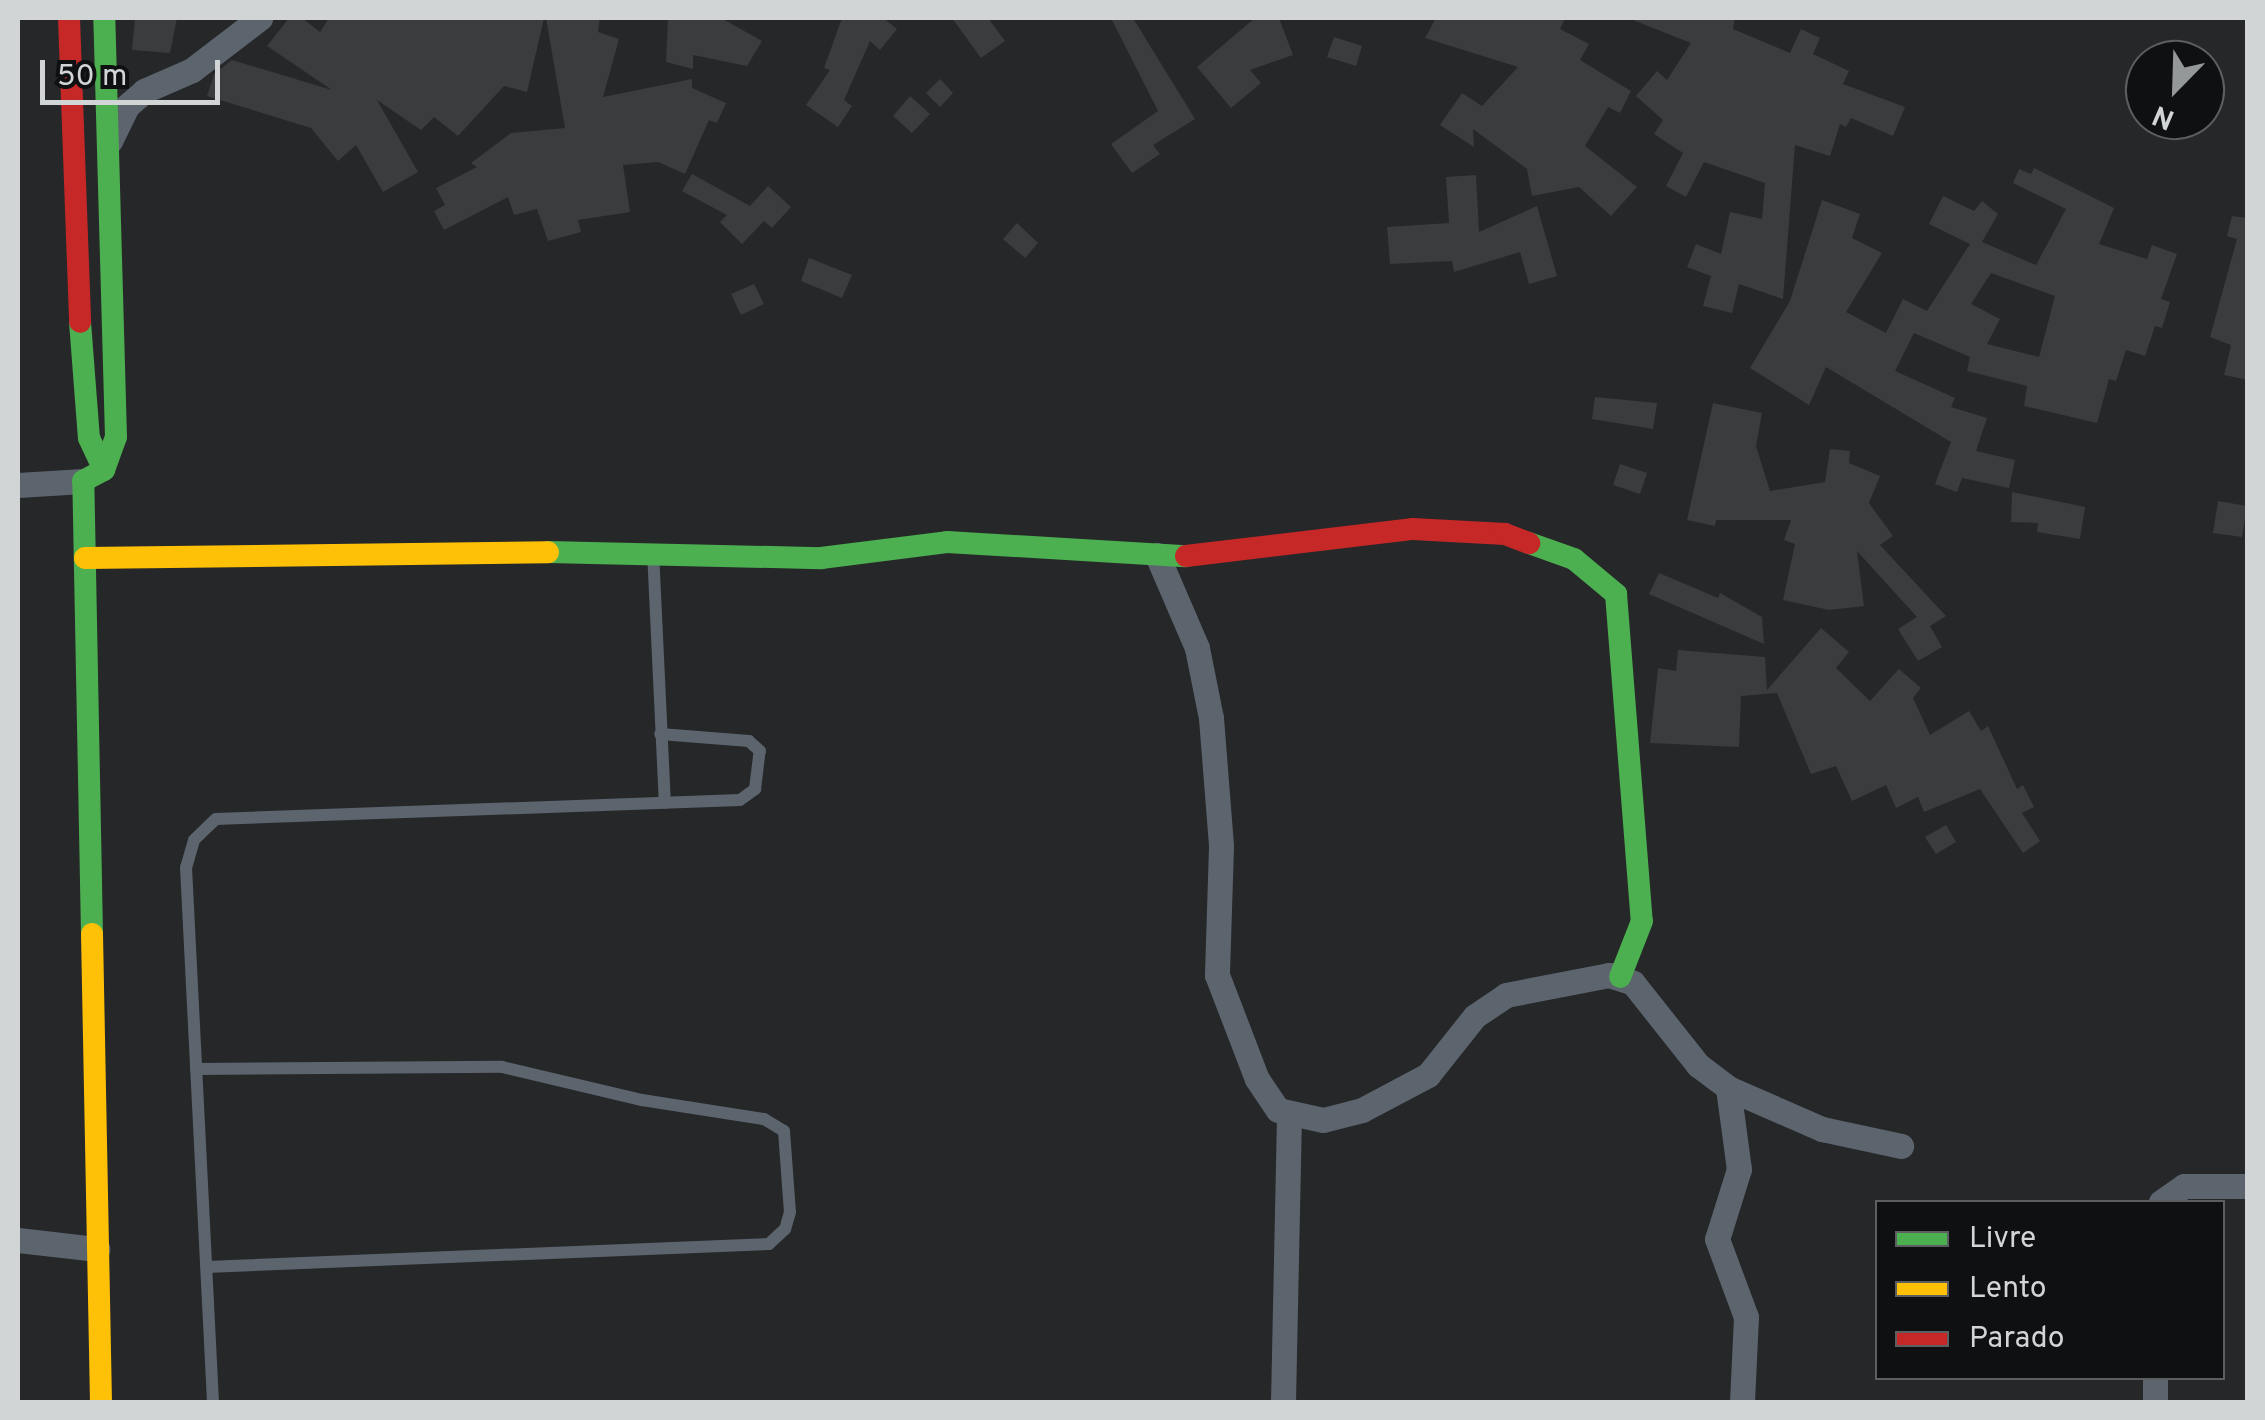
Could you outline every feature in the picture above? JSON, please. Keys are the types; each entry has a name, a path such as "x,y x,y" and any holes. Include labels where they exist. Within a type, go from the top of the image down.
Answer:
{"street":[{"path":"69,18 82,366 93,475 85,558 101,1402"},
{"path":"93,475 116,437 104,18"},
{"path":"107,152 127,106 144,90 192,70 260,18"},
{"path":"18,485 93,475"},
{"path":"85,558 653,551 821,558 947,542 1157,555 1232,553 1414,530 1488,530 1553,549 1606,580 1619,607 1642,921 1620,976"},
{"path":"1157,555 1197,648 1211,718 1221,846 1217,975 1268,1100 1288,1115 1342,1118 1412,1086 1474,1016 1506,995 1620,976 1637,987 1698,1065 1728,1088 1822,1129 1901,1146"},
{"path":"1728,1088 1738,1168 1717,1239 1746,1318 1742,1402"},
{"path":"1283,1402 1288,1115"},
{"path":"2162,1200 2166,1193 2184,1186 2248,1186"},
{"path":"18,1240 97,1249"}],"lane":[{"path":"653,551 665,803"},
{"path":"213,1402 186,868 194,840 208,823 740,800 755,788 761,762 756,746 733,736 660,734"},
{"path":"196,1069 502,1067 642,1100 764,1119 784,1131 790,1212 786,1229 769,1244 206,1266"}],"building":[{"path":"135,18 177,18 170,53 132,50"},
{"path":"289,18 302,18 320,32 329,18 544,18 527,92 504,86 458,136 434,117 421,130 377,100 418,172 383,192 356,145 338,161 311,128 207,96 214,74 232,60 332,90 267,46"},
{"path":"546,18 600,18 598,32 619,39 603,97 692,79 692,88 726,103 717,123 709,120 685,174 658,162 623,165 630,212 578,220 581,232 548,241 537,209 514,215 508,197 444,230 434,211 445,205 436,188 477,167 471,163 511,133 565,128"},
{"path":"668,18 721,18 762,41 747,66 693,55 693,69 666,62"},
{"path":"842,18 883,18 897,29 880,50 870,41 844,100 852,106 838,127 806,105 830,70 824,68"},
{"path":"952,18 988,18 1005,41 981,58"},
{"path":"1111,18 1133,18 1195,119 1153,145 1160,154 1132,173 1111,144 1158,111"},
{"path":"1255,18 1279,18 1293,55 1250,70 1261,83 1231,108 1197,67"},
{"path":"1436,18 1565,18 1560,29 1589,44 1580,60 1631,91 1620,113 1608,107 1585,146 1637,187 1611,216 1579,187 1532,196 1527,169 1473,129 1474,147 1440,125 1462,93 1482,106 1518,67 1425,38"},
{"path":"1628,18 1735,18 1733,29 1790,53 1801,29 1820,38 1813,54 1849,71 1843,84 1905,107 1893,136 1851,118 1846,127 1840,124 1830,156 1795,145 1783,299 1739,284 1732,313 1703,306 1711,276 1687,267 1696,244 1721,254 1730,212 1762,219 1765,183 1704,162 1686,197 1666,186 1683,153 1654,134 1663,120 1636,96 1657,71 1667,80 1691,43"},
{"path":"1334,37 1362,46 1356,66 1327,57"},
{"path":"940,79 953,93 940,107 926,93"},
{"path":"910,96 930,114 912,133 893,116"},
{"path":"2034,168 2114,208 2099,244 2147,259 2152,245 2177,254 2161,299 2170,302 2162,328 2155,326 2145,356 2126,350 2116,381 2109,379 2097,423 2024,406 2027,386 1967,371 1970,357 1914,333 1895,371 1955,398 1951,407 1987,418 1976,451 2015,460 2009,488 1962,478 1957,492 1935,484 1951,442 1826,367 1809,405 1750,368 1790,301 1822,200 1860,214 1852,238 1882,253 1846,312 1886,333 1903,299 1927,311 1970,244 1929,224 1943,196 1974,211 1982,201 1998,214 1982,242 2036,265 2066,209 2013,183 2019,169 2031,174","holes":["1991,273 2055,296 2039,357 1987,344 2000,319 1971,304"]},
{"path":"692,174 750,206 768,186 791,207 772,228 764,221 742,244 720,222 727,215 682,191"},
{"path":"1476,175 1479,232 1537,206 1557,276 1529,284 1520,252 1454,272 1452,261 1390,264 1387,227 1449,223 1446,177"},
{"path":"2232,216 2248,218 2248,380 2224,375 2231,345 2210,337 2237,239 2227,236"},
{"path":"1017,223 1038,243 1025,258 1003,239"},
{"path":"809,258 852,275 842,298 801,281"},
{"path":"754,284 764,304 741,315 731,294"},
{"path":"1595,397 1657,403 1653,429 1592,419"},
{"path":"1713,403 1762,413 1756,446 1770,491 1825,482 1830,449 1850,451 1849,463 1880,476 1869,503 1893,536 1880,545 1946,616 1930,626 1942,647 1918,661 1898,629 1917,617 1857,551 1864,606 1829,610 1783,600 1795,544 1784,540 1791,520 1716,520 1715,526 1687,520"},
{"path":"1620,464 1647,473 1640,494 1613,485"},
{"path":"2012,492 2085,507 2080,539 2037,532 2038,523 2011,522"},
{"path":"2218,501 2247,506 2242,537 2213,533"},
{"path":"1659,573 1718,598 1720,593 1762,617 1764,644 1649,594"},
{"path":"1821,628 1849,652 1836,668 1870,701 1899,669 1921,688 1913,698 1930,735 1969,711 1981,731 1988,726 2017,789 2023,785 2034,807 2022,813 2040,841 2023,853 1980,789 1924,812 1918,797 1896,808 1886,785 1852,801 1836,766 1811,774 1777,693 1741,696 1739,747 1650,743 1658,668 1676,671 1678,650 1765,657 1767,690"},
{"path":"1946,825 1956,842 1936,854 1925,837"}],"traffic: fast":[{"path":"92,934 83,481 104,470 116,437 104,18"},
{"path":"80,322 89,438 104,470"},
{"path":"548,552 821,558 947,542 1186,556"},
{"path":"1529,543 1574,559 1616,594 1642,921 1620,977"}],"traffic: slow":[{"path":"85,558 548,552"},
{"path":"92,934 101,1402"}],"traffic: jam":[{"path":"69,18 80,322"},
{"path":"1186,556 1413,529 1505,534 1529,543"}]}
